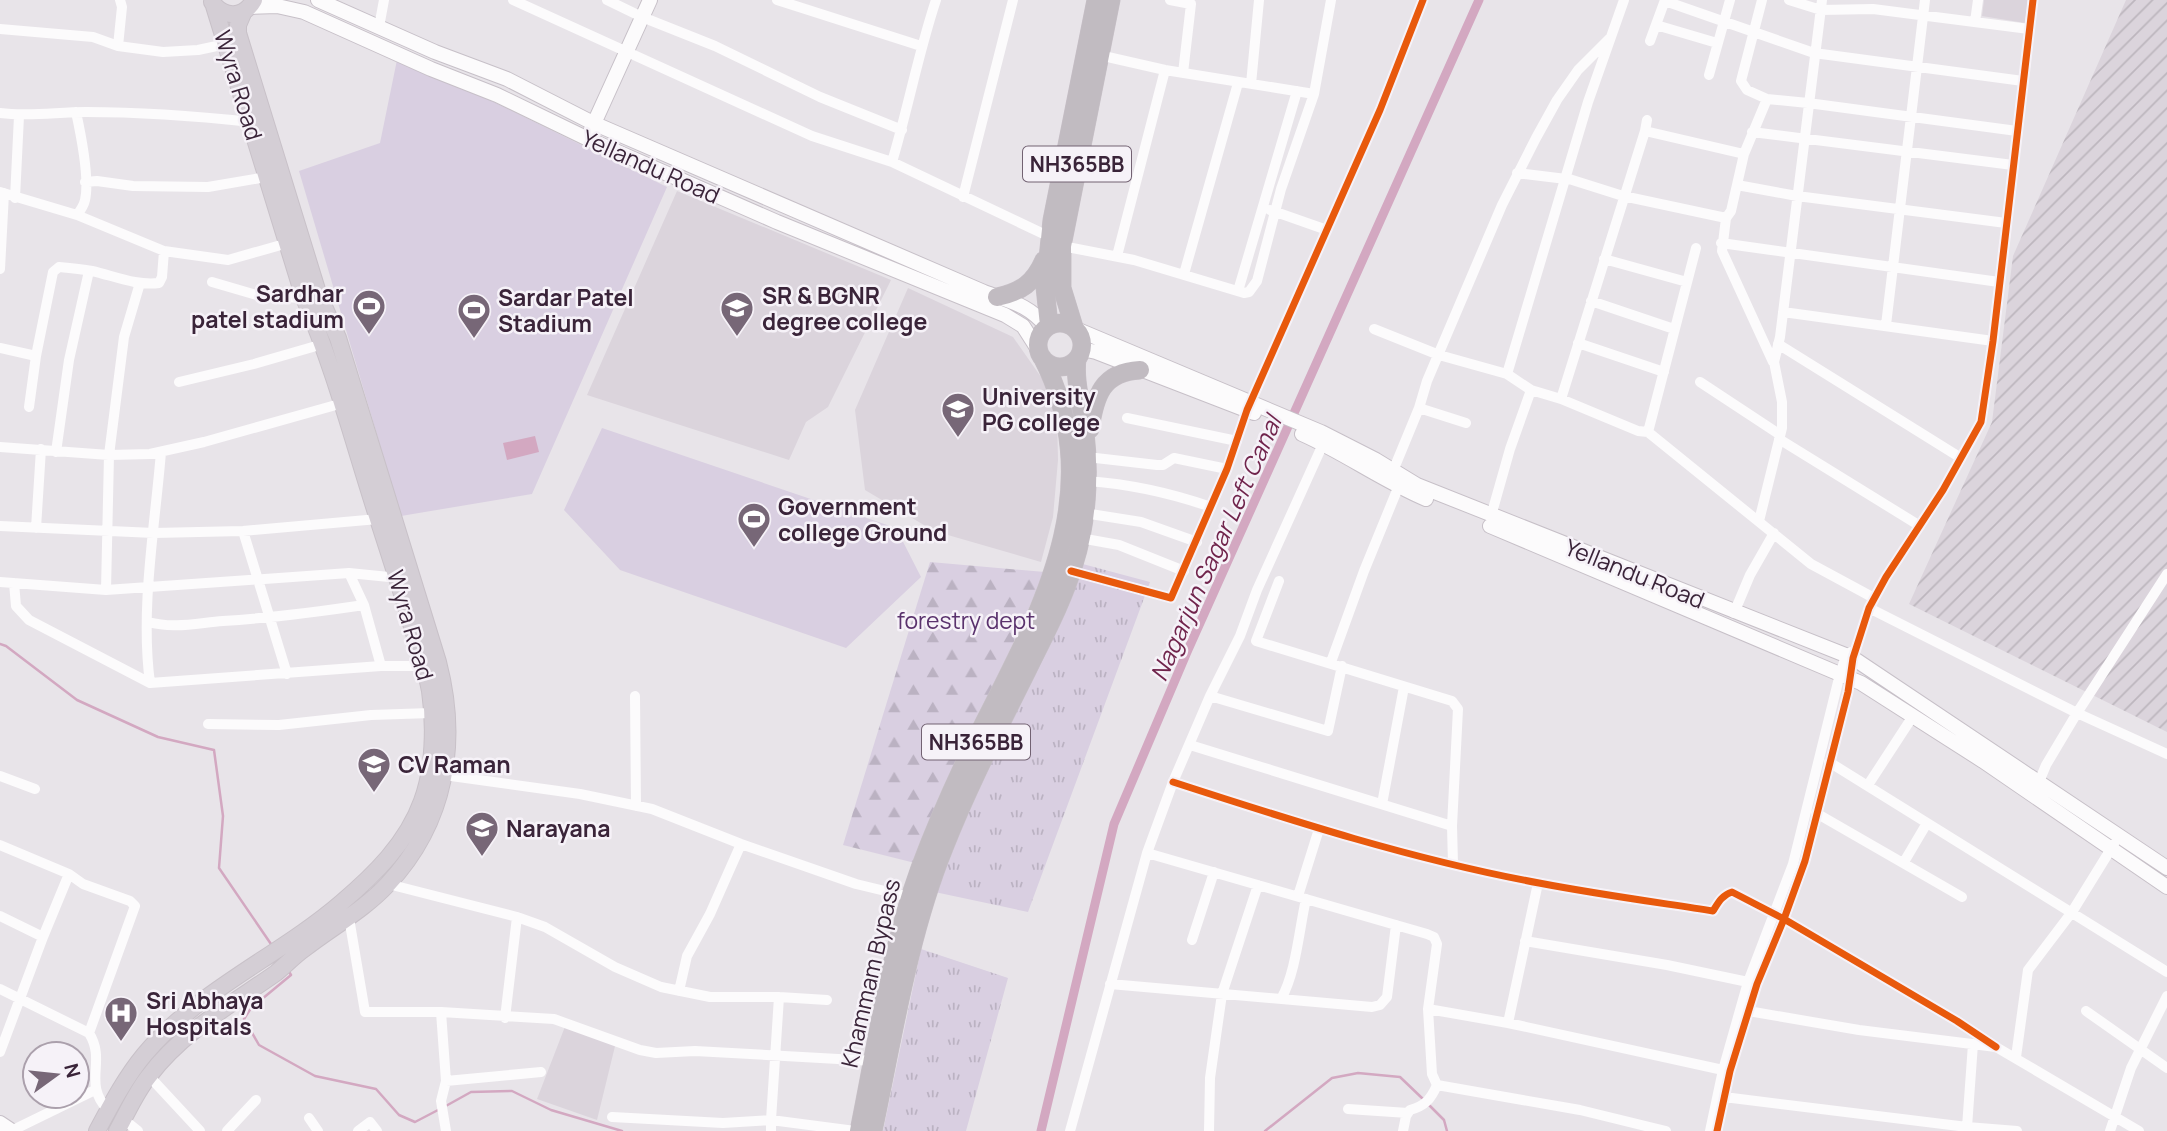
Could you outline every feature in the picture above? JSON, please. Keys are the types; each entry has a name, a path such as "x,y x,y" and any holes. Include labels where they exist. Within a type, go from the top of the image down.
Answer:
{"highway":[{"name":"NH365BB","path":"1040,354 1039,337 1048,326 1045,287 1096,0"},
{"name":"NH365BB","path":"1080,354 1081,338 1062,288 1053,243 1111,0"},
{"path":"997,297 1023,289 1031,282 1053,243"},
{"path":"1048,326 1062,323 1075,328"},
{"path":"1040,354 1052,366 1059,367 1072,363 1080,354"},
{"name":"Khammam Bypass","path":"857,1131 882,1008 910,897 944,807 1040,612 1057,560 1068,505 1069,439 1060,397 1040,354"},
{"name":"Khammam Bypass","path":"873,1131 911,959 943,849 977,772 1055,614 1072,571 1080,538 1087,481 1087,457 1077,375 1080,354"},
{"path":"1087,457 1091,416 1099,392 1121,372 1140,370"}],"main road":[{"name":"Yellandu Road","path":"318,0 507,79 593,123 997,297 1017,303 1034,312 1048,326"},
{"path":"588,139 650,0"},
{"name":"Wyra Road","path":"212,3 231,15 249,6"},
{"name":"Wyra Road","path":"120,1125 149,1076 188,1036 349,918 388,884 410,858 424,834 437,806 444,775 447,726 436,706 343,403 324,344 304,298 212,3"},
{"name":"Yellandu Road","path":"249,6 277,6 304,12 497,95 588,139 777,222 1005,316 1023,326 1040,354"},
{"name":"Wyra Road","path":"97,1131 144,1055 176,1023 212,993 340,904 397,848 422,801 429,773 438,662 414,576 338,338 318,293 240,41 238,25 249,6"},
{"name":"Yellandu Road","path":"1075,328 1319,439 1376,460 1398,478 1861,683 1983,761 2167,887"},
{"name":"Yellandu Road","path":"1080,354 1140,370 1256,409"},
{"name":"Yellandu Road","path":"1398,478 1734,612 1852,654 2167,868"},
{"path":"0,1123 11,1131"}],"street":[{"path":"118,46 122,7 120,0"},
{"path":"379,27 384,0"},
{"path":"513,0 812,136 892,162 1053,243 1117,256 1244,293 1254,288 1275,212 1314,94 1331,0"},
{"path":"607,0 715,46 820,97 902,130"},
{"path":"777,0 921,47"},
{"path":"892,162 921,47 936,0"},
{"path":"963,197 1013,0"},
{"path":"1170,0 1191,2 1183,73"},
{"path":"1251,84 1259,0"},
{"path":"1072,571 1171,598 1197,542 1237,441 1256,409 1423,0"},
{"path":"1507,374 1588,102 1624,0"},
{"path":"1709,75 1730,0"},
{"path":"1762,0 1741,81 1747,90 1767,99 2017,131"},
{"path":"1789,0 1822,5 1873,5 1923,16 2029,29"},
{"path":"1886,326 1925,0"},
{"path":"1975,22 1978,0"},
{"path":"1717,1131 1748,1010 1768,955 1852,654 1872,603 1981,422 2033,0"},
{"path":"1650,41 1665,1 1814,53 2023,81"},
{"path":"1774,362 1783,312 1822,5"},
{"path":"1656,25 1717,43"},
{"path":"0,29 93,37 118,46 163,52 198,50 226,44"},
{"path":"1331,662 1398,478 1419,408 1439,355 1517,173 1557,100 1578,70 1611,37"},
{"path":"1099,55 1165,71 1314,94"},
{"path":"1117,256 1165,71"},
{"path":"1184,274 1238,83"},
{"path":"1238,291 1297,91"},
{"path":"1759,521 1782,428 1782,402 1774,362 1722,251 1721,243 1744,154 1767,99"},
{"path":"0,113 19,116 76,112 191,116 251,122"},
{"path":"76,112 83,146 85,182 85,201 77,215"},
{"path":"15,198 19,116"},
{"path":"1561,399 1647,120"},
{"path":"1645,131 1744,154"},
{"path":"1752,132 2013,165"},
{"path":"1517,173 1566,179 1623,196 1726,218"},
{"path":"85,182 208,187 266,177"},
{"path":"1737,185 1797,196 2006,223"},
{"path":"0,269 2,193 77,215 164,251 228,260 288,243"},
{"path":"1263,208 1327,230"},
{"path":"1721,243 2000,282"},
{"path":"1648,432 1696,248"},
{"path":"29,407 53,272 59,267 141,283 159,283 164,251"},
{"path":"1604,258 1687,282"},
{"path":"56,452 69,360 89,271"},
{"path":"212,282 260,296 304,298"},
{"path":"106,590 108,455 124,337 141,283"},
{"path":"1591,301 1674,330"},
{"path":"1783,312 1993,341"},
{"path":"1374,329 1439,355 1507,374 1531,390 1561,399 1638,431 1648,432 1811,564 1872,603 2077,713 2167,754"},
{"path":"1578,343 1664,372"},
{"path":"179,382 324,344"},
{"path":"1778,344 1961,458"},
{"path":"0,348 36,356"},
{"path":"1700,382 1779,437 1920,526"},
{"path":"1491,516 1510,449 1531,390"},
{"path":"0,447 108,455 161,452 343,403"},
{"path":"1419,408 1466,423"},
{"path":"1127,418 1237,441"},
{"path":"1070,1131 1147,853 1173,782 1210,696 1240,636 1319,439"},
{"path":"36,528 41,449"},
{"path":"150,683 149,587 161,452"},
{"path":"1087,457 1157,466 1174,458 1227,469"},
{"path":"1087,481 1148,490 1188,499 1211,508"},
{"path":"1084,513 1141,522 1197,542"},
{"path":"0,526 154,533 243,531 378,519"},
{"path":"243,531 287,674"},
{"path":"1734,612 1750,575 1774,533"},
{"path":"1080,538 1119,545 1185,570"},
{"path":"0,582 106,590 349,573 398,578"},
{"path":"349,573 364,605 381,666"},
{"path":"2039,782 2077,713 2167,574"},
{"path":"1256,640 1279,581"},
{"path":"14,583 16,606 29,620 150,683 381,666 424,666"},
{"path":"148,621 163,626 183,626 271,618 364,605"},
{"path":"1240,636 1452,701 1458,709 1452,826 1453,864"},
{"path":"1210,696 1328,731 1342,666"},
{"path":"1710,1131 1723,1070 1748,982 1805,862 1829,762 1845,676"},
{"path":"1382,804 1404,687"},
{"path":"635,696 636,806"},
{"path":"208,724 279,725 436,706"},
{"path":"1868,785 1913,716"},
{"path":"1190,745 1452,826"},
{"path":"1829,762 2167,972"},
{"path":"444,775 580,794 652,809 741,844 856,884 910,897"},
{"path":"0,776 36,789"},
{"path":"1173,782 1319,829 1538,883 1713,911 1719,901 1732,892 1957,1021 2139,1131"},
{"path":"1816,813 1962,897"},
{"path":"1904,862 1927,823"},
{"path":"1282,999 1289,985 1302,898 1319,829"},
{"path":"2016,1057 2028,970 2072,912 2120,836"},
{"path":"679,991 687,956 710,914 741,844"},
{"path":"0,846 69,874 83,884 130,901 135,906 89,1033"},
{"path":"1147,853 1434,937 1437,944 1428,1009 1432,1074 1437,1085 1431,1099 1408,1113 1403,1124 1404,1131"},
{"path":"1192,940 1214,872"},
{"path":"0,1052 69,874"},
{"path":"1508,1023 1538,883"},
{"path":"388,884 517,917 545,927 615,967 661,988 710,997 779,996 827,1000"},
{"path":"1209,1131 1210,1078 1222,994 1258,885"},
{"path":"0,916 43,937"},
{"path":"505,1018 517,917"},
{"path":"349,918 365,1012 440,1012 554,1019 656,1053 695,1051 873,1061"},
{"path":"1110,984 1372,1007 1380,1005 1387,997 1396,925"},
{"path":"1525,942 1667,965 1748,982"},
{"path":"0,989 89,1033 95,1042 97,1055 95,1090 97,1097 108,1110"},
{"path":"771,1131 779,996"},
{"path":"2110,1131 2131,1069 2167,998"},
{"path":"1428,1009 1508,1023 1723,1070"},
{"path":"1748,1010 1859,1030 1996,1047"},
{"path":"2086,1011 2167,1068"},
{"path":"440,1012 446,1081 440,1101 444,1126"},
{"path":"1967,1127 1973,1044"},
{"path":"446,1081 541,1072"},
{"path":"149,1076 200,1131"},
{"path":"1437,1085 1580,1110 1636,1127 1667,1131"},
{"path":"11,1131 95,1090"},
{"path":"1724,1097 2015,1131"},
{"path":"227,1131 256,1100"},
{"path":"1348,1109 1408,1113"},
{"path":"612,1117 723,1123 771,1120 857,1131"},
{"path":"309,1118 318,1131"},
{"path":"358,1131 370,1122 377,1131"},
{"path":"120,1125 138,1131"}],"shaded area":[{"path":"1984,0 2028,0 2025,23 1982,16"},
{"path":"2126,0 2167,0 2167,732 1909,604 1992,422 2013,256"},
{"name":"SR & BGNR degree college","path":"677,191 891,280 828,407 806,422 789,460 587,395"},
{"name":"University PG college","path":"908,288 1013,337 1048,387 1057,418 1058,460 1053,517 1041,562 934,531 865,490 855,410"},
{"path":"535,436 539,452 507,460 503,443"},
{"path":"566,1024 617,1038 597,1120 537,1099"}],"green space":[{"name":"Sardar Patel Stadium","path":"398,55 667,187 532,494 401,516 299,171 380,143"},
{"name":"Government college Ground","path":"602,428 896,528 921,577 846,648 620,570 564,510"},
{"name":"forestry dept","path":"930,562 1045,572 915,863 843,845"},
{"path":"1079,563 1150,582 1028,912 930,891"},
{"path":"921,949 1008,978 966,1131 883,1131"}],"waterway":[{"name":"Nagarjun Sagar Left Canal","path":"1041,1131 1114,824 1187,652 1479,0"},
{"path":"0,644 77,700 158,737 214,750 223,816 219,868 273,947"},
{"path":"288,970 291,975 251,1008 244,1019 259,1045 315,1076 376,1089 399,1115 415,1122 438,1110"},
{"path":"1265,1131 1332,1078 1358,1073 1400,1077 1423,1099"},
{"path":"444,1107 471,1092 512,1091 551,1110 622,1131"},
{"path":"1427,1103 1444,1120 1447,1131"}],"cycle path":[{"path":"1071,571 1171,598 1227,469 1247,410 1380,110 1423,0"},
{"path":"1717,1131 1730,1071 1757,984 1805,861 1848,692 1853,658 1869,608 1943,490 1981,422 2033,0"},
{"path":"1173,782 1309,825 1492,874 1713,911 1723,897 1732,892 1784,919 1996,1047"}],"place":[{"name":"Sardhar patel stadium","path":"369,336"},
{"name":"SR & BGNR degree college","path":"737,338"},
{"name":"Sardar Patel Stadium","path":"474,340"},
{"name":"University PG college","path":"958,439"},
{"name":"Government college Ground","path":"754,549"},
{"name":"CV Raman","path":"374,794"},
{"name":"Narayana","path":"482,858"},
{"name":"Sri Abhaya Hospitals","path":"121,1043"}]}
